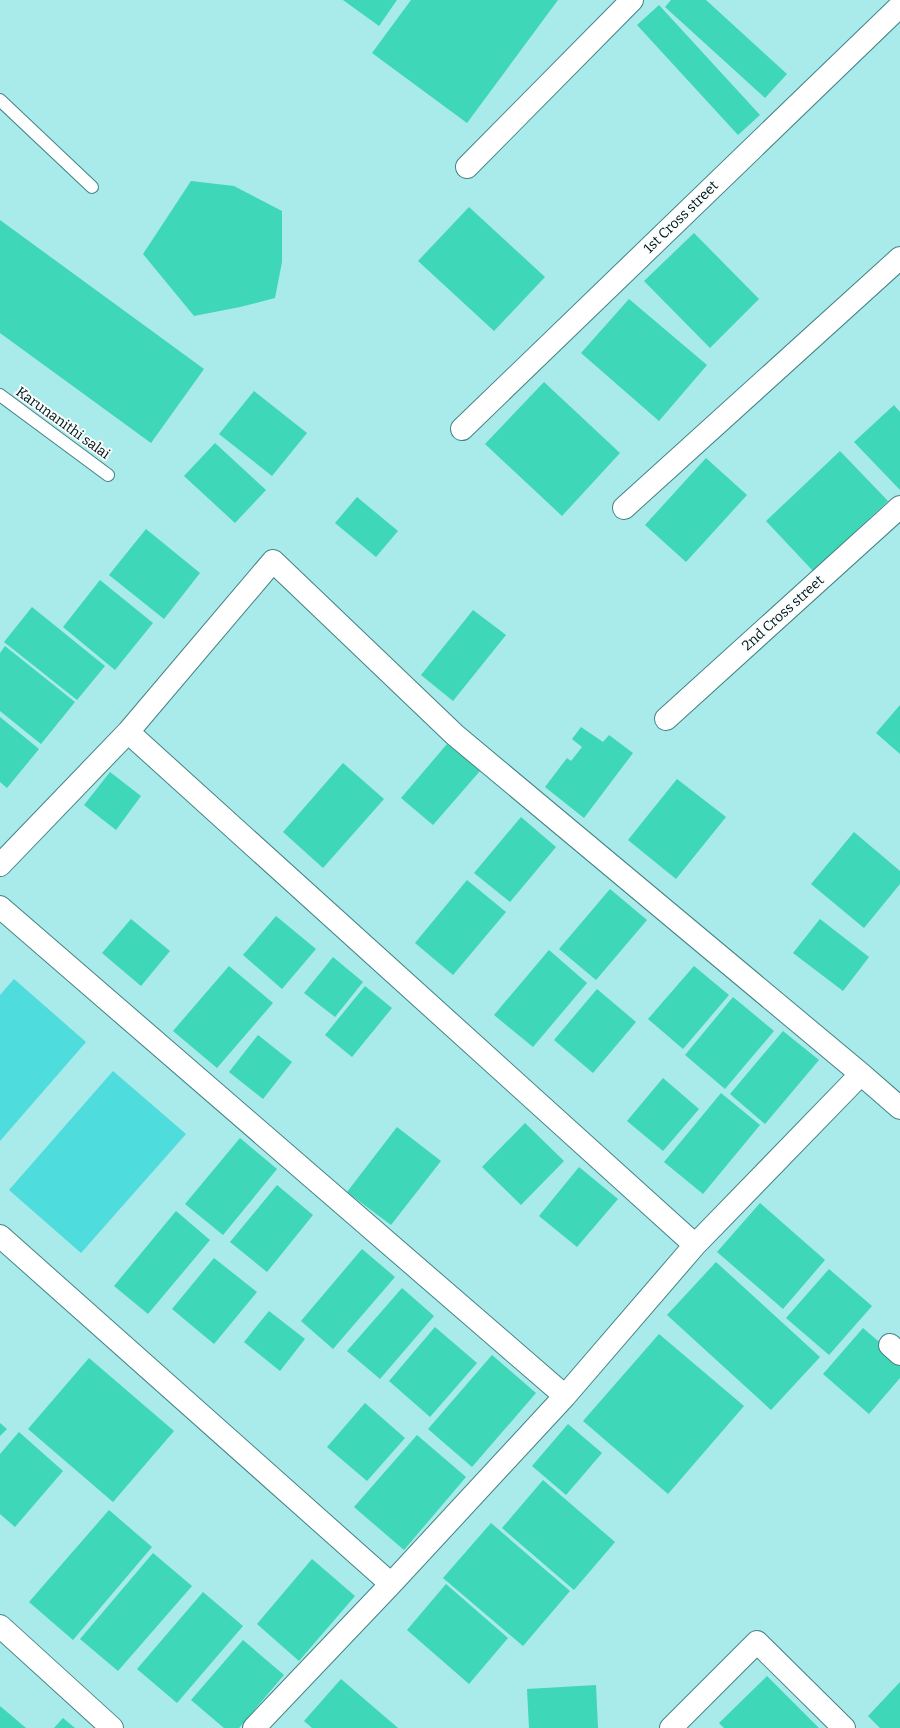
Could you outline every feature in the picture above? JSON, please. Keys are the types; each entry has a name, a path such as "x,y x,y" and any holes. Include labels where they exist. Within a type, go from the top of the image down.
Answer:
{"street":[{"path":"467,167 632,0"},
{"name":"1st Cross street","path":"462,429 900,6"},
{"path":"624,508 900,258"},
{"name":"2nd Cross street","path":"666,719 900,507"},
{"path":"0,865 128,732 273,561 455,735 900,1108"},
{"path":"128,732 695,1245"},
{"path":"0,907 565,1396"},
{"path":"254,1728 391,1584 565,1396 695,1245 861,1074"},
{"path":"0,1236 391,1584"},
{"path":"0,1626 112,1728"},
{"path":"671,1728 757,1642 844,1728"}],"lane":[{"path":"0,100 92,187"},
{"name":"Karunanithi salai","path":"0,395 108,475"}],"shaded area":[{"path":"14,979 86,1042 0,1141 0,995"},
{"path":"113,1071 186,1134 81,1253 9,1190"}],"building":[{"path":"343,0 397,0 379,26"},
{"path":"411,0 558,0 467,123 372,53"},
{"path":"671,0 706,0 787,74 765,98 665,7"},
{"path":"659,5 760,115 738,135 637,25"},
{"path":"191,181 234,186 282,211 282,262 275,298 194,316 143,254"},
{"path":"469,207 545,277 494,331 418,261"},
{"path":"0,220 204,369 151,443 0,333"},
{"path":"694,233 759,299 710,348 644,281"},
{"path":"629,299 707,365 659,421 581,353"},
{"path":"544,382 620,453 562,516 485,444"},
{"path":"254,391 307,433 272,476 219,434"},
{"path":"894,405 900,412 900,490 854,442"},
{"path":"215,443 266,490 235,523 184,476"},
{"path":"840,451 888,501 813,571 766,521"},
{"path":"706,458 747,495 686,562 645,525"},
{"path":"357,497 398,531 376,557 335,523"},
{"path":"146,529 200,573 164,619 109,575"},
{"path":"100,580 153,623 115,670 63,627"},
{"path":"32,607 105,666 77,700 4,642"},
{"path":"473,610 506,635 453,701 421,675"},
{"path":"5,646 75,702 41,744 0,711 0,653"},
{"path":"900,705 900,754 876,733"},
{"path":"0,717 39,749 7,788 0,782"},
{"path":"581,727 603,742 609,735 633,753 584,818 545,787 567,758 571,761 582,747 572,739"},
{"path":"447,744 480,771 433,825 401,798"},
{"path":"343,763 384,799 323,868 283,832"},
{"path":"110,772 141,796 116,830 84,805"},
{"path":"677,779 726,817 676,879 628,840"},
{"path":"521,817 556,847 510,902 474,873"},
{"path":"854,832 900,871 900,884 864,928 811,884"},
{"path":"467,880 506,912 453,975 415,943"},
{"path":"610,889 647,920 596,980 559,949"},
{"path":"276,916 316,949 282,989 243,955"},
{"path":"131,919 170,951 141,986 102,953"},
{"path":"820,919 869,957 843,991 793,953"},
{"path":"549,950 587,983 533,1047 494,1015"},
{"path":"333,957 363,982 335,1017 304,993"},
{"path":"229,966 273,1003 217,1068 173,1031"},
{"path":"694,966 729,995 683,1049 648,1019"},
{"path":"365,986 392,1008 352,1057 325,1035"},
{"path":"597,989 636,1022 593,1073 554,1040"},
{"path":"733,997 774,1031 725,1089 685,1055"},
{"path":"783,1031 819,1060 765,1124 730,1094"},
{"path":"258,1035 292,1062 263,1099 229,1072"},
{"path":"663,1078 699,1109 663,1151 627,1121"},
{"path":"721,1093 760,1125 703,1194 664,1162"},
{"path":"525,1123 564,1161 521,1205 482,1167"},
{"path":"397,1127 441,1161 391,1225 347,1192"},
{"path":"240,1138 277,1169 223,1235 185,1204"},
{"path":"579,1167 618,1199 577,1247 539,1216"},
{"path":"277,1185 313,1215 267,1272 230,1242"},
{"path":"760,1203 825,1260 783,1309 717,1252"},
{"path":"176,1211 210,1240 148,1314 114,1286"},
{"path":"362,1249 395,1277 333,1349 301,1321"},
{"path":"214,1258 257,1292 214,1344 172,1309"},
{"path":"716,1262 820,1357 771,1410 667,1315"},
{"path":"829,1269 872,1306 829,1355 786,1318"},
{"path":"402,1288 434,1316 380,1379 347,1351"},
{"path":"269,1311 305,1339 280,1371 244,1342"},
{"path":"435,1327 477,1363 430,1417 389,1381"},
{"path":"863,1328 900,1360 900,1378 869,1414 823,1374"},
{"path":"659,1334 744,1406 668,1494 583,1421"},
{"path":"492,1355 536,1393 472,1467 428,1429"},
{"path":"89,1358 174,1431 113,1502 28,1429"},
{"path":"365,1403 405,1438 367,1481 327,1447"},
{"path":"0,1423 7,1429 0,1436"},
{"path":"568,1424 602,1453 566,1495 532,1466"},
{"path":"19,1432 63,1471 15,1527 0,1514 0,1454"},
{"path":"417,1435 466,1477 404,1550 354,1507"},
{"path":"543,1480 615,1542 574,1590 502,1528"},
{"path":"109,1510 152,1547 73,1640 29,1602"},
{"path":"491,1523 570,1591 523,1646 443,1578"},
{"path":"153,1553 192,1586 118,1671 80,1639"},
{"path":"312,1559 355,1596 299,1661 257,1624"},
{"path":"446,1584 508,1638 469,1684 407,1630"},
{"path":"203,1592 243,1626 177,1703 137,1669"},
{"path":"243,1640 284,1675 239,1728 224,1728 191,1700"},
{"path":"767,1676 819,1728 724,1728 719,1723"},
{"path":"341,1679 398,1728 312,1728 304,1721"},
{"path":"900,1682 900,1728 880,1728 868,1716"},
{"path":"596,1685 598,1728 529,1728 527,1689"},
{"path":"0,1706 26,1728 0,1728"},
{"path":"63,1718 75,1728 54,1728"}]}
